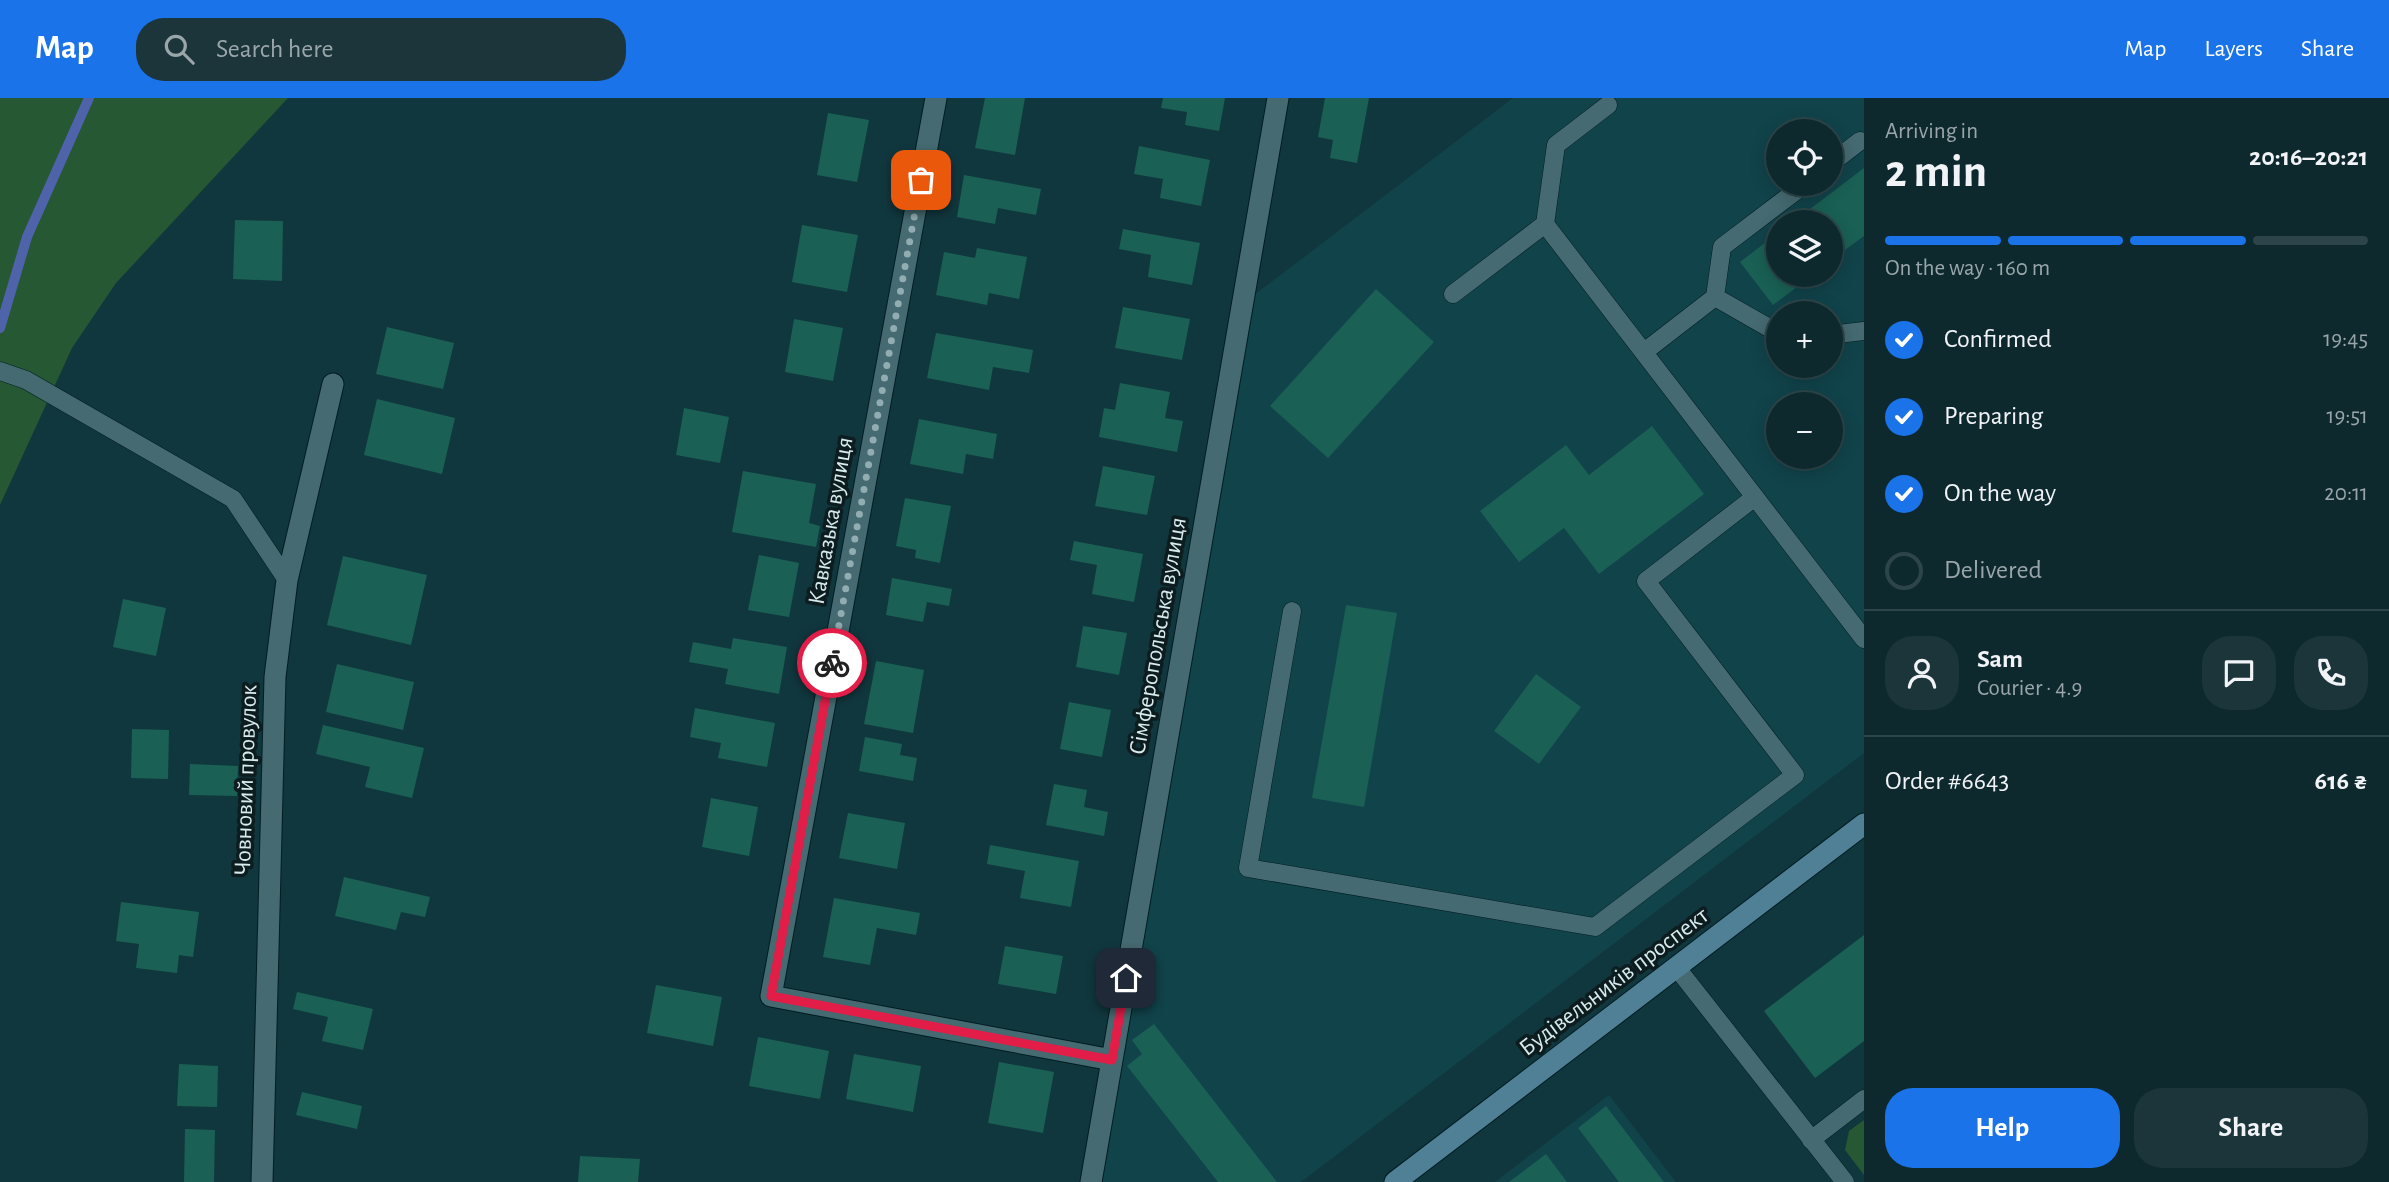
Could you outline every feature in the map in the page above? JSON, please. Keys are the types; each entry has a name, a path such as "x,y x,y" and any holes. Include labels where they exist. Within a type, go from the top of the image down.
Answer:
{"street":[{"name":"Кавказька вулиця","path":"936,98 771,996 1112,1060"},
{"name":"Сімферопольська вулиця","path":"1091,1182 1278,98"},
{"name":"Човновий провулок","path":"262,1182 275,677 287,580 333,384"},
{"name":"Будівельників проспект","path":"1395,1182 1864,824"}],"lane":[{"path":"1453,295 1545,224 1556,145 1608,106"},
{"path":"1843,154 1860,141"},
{"path":"1644,352 1716,297 1722,247 1789,196"},
{"path":"1545,224 1864,639"},
{"path":"1716,297 1766,326"},
{"path":"1843,333 1864,331"},
{"path":"0,371 26,380 233,499 287,580"},
{"path":"1292,611 1248,868 1595,927 1795,775 1646,580 1755,497"},
{"path":"1677,968 1844,1182"},
{"path":"1811,1140 1864,1099"}],"shaded area":[{"path":"1513,98 1864,98 1864,753 1301,1182 1101,1182 1253,296"},
{"path":"1609,1095 1676,1182 1495,1182"}],"green space":[{"path":"0,98 288,98 116,283 72,348 0,505"},
{"path":"1864,1120 1864,1175 1845,1150 1849,1131"}],"building":[{"path":"985,98 1025,98 1015,155 975,148"},
{"path":"1163,98 1225,98 1219,131 1185,125 1187,112 1161,108"},
{"path":"1325,98 1369,98 1357,163 1330,158 1333,140 1318,137"},
{"path":"828,113 869,120 857,182 817,175"},
{"path":"1139,146 1210,160 1201,206 1160,198 1163,179 1134,174"},
{"path":"1864,168 1864,236 1843,251 1843,210 1809,210 1827,196 1843,196 1843,184"},
{"path":"964,175 1041,189 1036,215 998,208 995,224 957,217"},
{"path":"235,220 283,221 282,281 233,279"},
{"path":"802,225 858,235 847,292 792,282"},
{"path":"1123,229 1200,243 1192,285 1148,277 1151,255 1119,249"},
{"path":"1766,242 1766,287 1797,287 1778,301 1770,301 1740,262"},
{"path":"977,248 1027,257 1019,299 989,293 987,305 936,295 944,252 975,258"},
{"path":"1376,289 1434,342 1328,458 1270,406"},
{"path":"1123,307 1190,319 1182,360 1115,348"},
{"path":"794,319 843,328 833,381 785,372"},
{"path":"387,327 454,343 443,389 376,374"},
{"path":"936,333 1033,350 1029,373 993,367 989,390 927,378"},
{"path":"1120,383 1170,392 1165,418 1183,421 1177,452 1099,437 1104,408 1115,410"},
{"path":"377,399 455,418 442,474 364,455"},
{"path":"684,408 729,417 720,463 676,455"},
{"path":"919,419 997,434 993,459 966,454 963,474 910,464"},
{"path":"1652,426 1704,494 1599,574 1564,528 1519,562 1480,511 1566,445 1589,475"},
{"path":"1103,466 1155,476 1147,515 1095,506"},
{"path":"743,471 816,484 809,523 820,526 816,547 732,532"},
{"path":"905,498 951,506 940,563 915,558 916,550 896,546"},
{"path":"1074,541 1143,554 1134,602 1092,594 1097,565 1070,560"},
{"path":"759,555 799,563 789,617 748,610"},
{"path":"343,556 427,575 411,645 327,625"},
{"path":"892,578 952,589 949,606 927,602 923,622 886,615"},
{"path":"123,599 166,608 156,656 113,647"},
{"path":"1346,605 1397,613 1364,807 1312,798"},
{"path":"1083,626 1127,633 1119,675 1076,667"},
{"path":"733,638 787,647 779,694 725,684 728,669 689,662 693,642 731,649"},
{"path":"876,661 924,670 913,733 864,724"},
{"path":"337,664 414,682 403,730 326,712"},
{"path":"1536,674 1581,707 1539,764 1494,731"},
{"path":"1069,702 1111,710 1102,757 1060,749"},
{"path":"695,708 775,723 767,767 718,758 721,743 690,737"},
{"path":"323,725 424,748 412,798 365,787 370,767 316,754"},
{"path":"132,729 169,730 168,779 131,778"},
{"path":"865,737 902,744 900,755 917,758 913,781 859,771"},
{"path":"190,764 238,766 237,796 189,795"},
{"path":"1054,784 1087,790 1084,807 1108,812 1104,836 1046,825"},
{"path":"711,798 758,807 749,856 702,847"},
{"path":"848,813 905,823 897,869 839,858"},
{"path":"990,845 1079,861 1071,907 1020,898 1025,871 987,864"},
{"path":"344,877 430,897 425,917 401,912 396,930 335,916"},
{"path":"834,898 920,913 916,935 877,928 870,965 823,957"},
{"path":"121,902 199,912 193,957 179,955 177,973 136,968 139,944 116,941"},
{"path":"1864,935 1864,1041 1815,1078 1764,1011"},
{"path":"1005,946 1063,956 1056,994 998,984"},
{"path":"656,985 722,997 713,1046 647,1033"},
{"path":"297,992 373,1009 363,1050 322,1041 328,1017 293,1009"},
{"path":"1154,1024 1277,1182 1218,1182 1127,1066 1142,1054 1132,1040"},
{"path":"758,1037 829,1051 820,1099 749,1086"},
{"path":"854,1054 921,1066 913,1112 846,1099"},
{"path":"999,1062 1054,1072 1043,1133 988,1123"},
{"path":"179,1064 218,1066 217,1107 177,1106"},
{"path":"302,1092 362,1106 357,1129 296,1115"},
{"path":"1606,1106 1664,1182 1619,1182 1578,1128"},
{"path":"185,1129 215,1130 214,1182 184,1182"},
{"path":"1546,1154 1567,1182 1509,1182"},
{"path":"580,1156 640,1159 638,1182 578,1182"}],"waterway":[{"path":"0,328 27,237 89,98"}],"way so far":[{"path":"832,663 921,180"}],"route":[{"path":"832,663 771,996 1112,1060 1126,978"}]}
